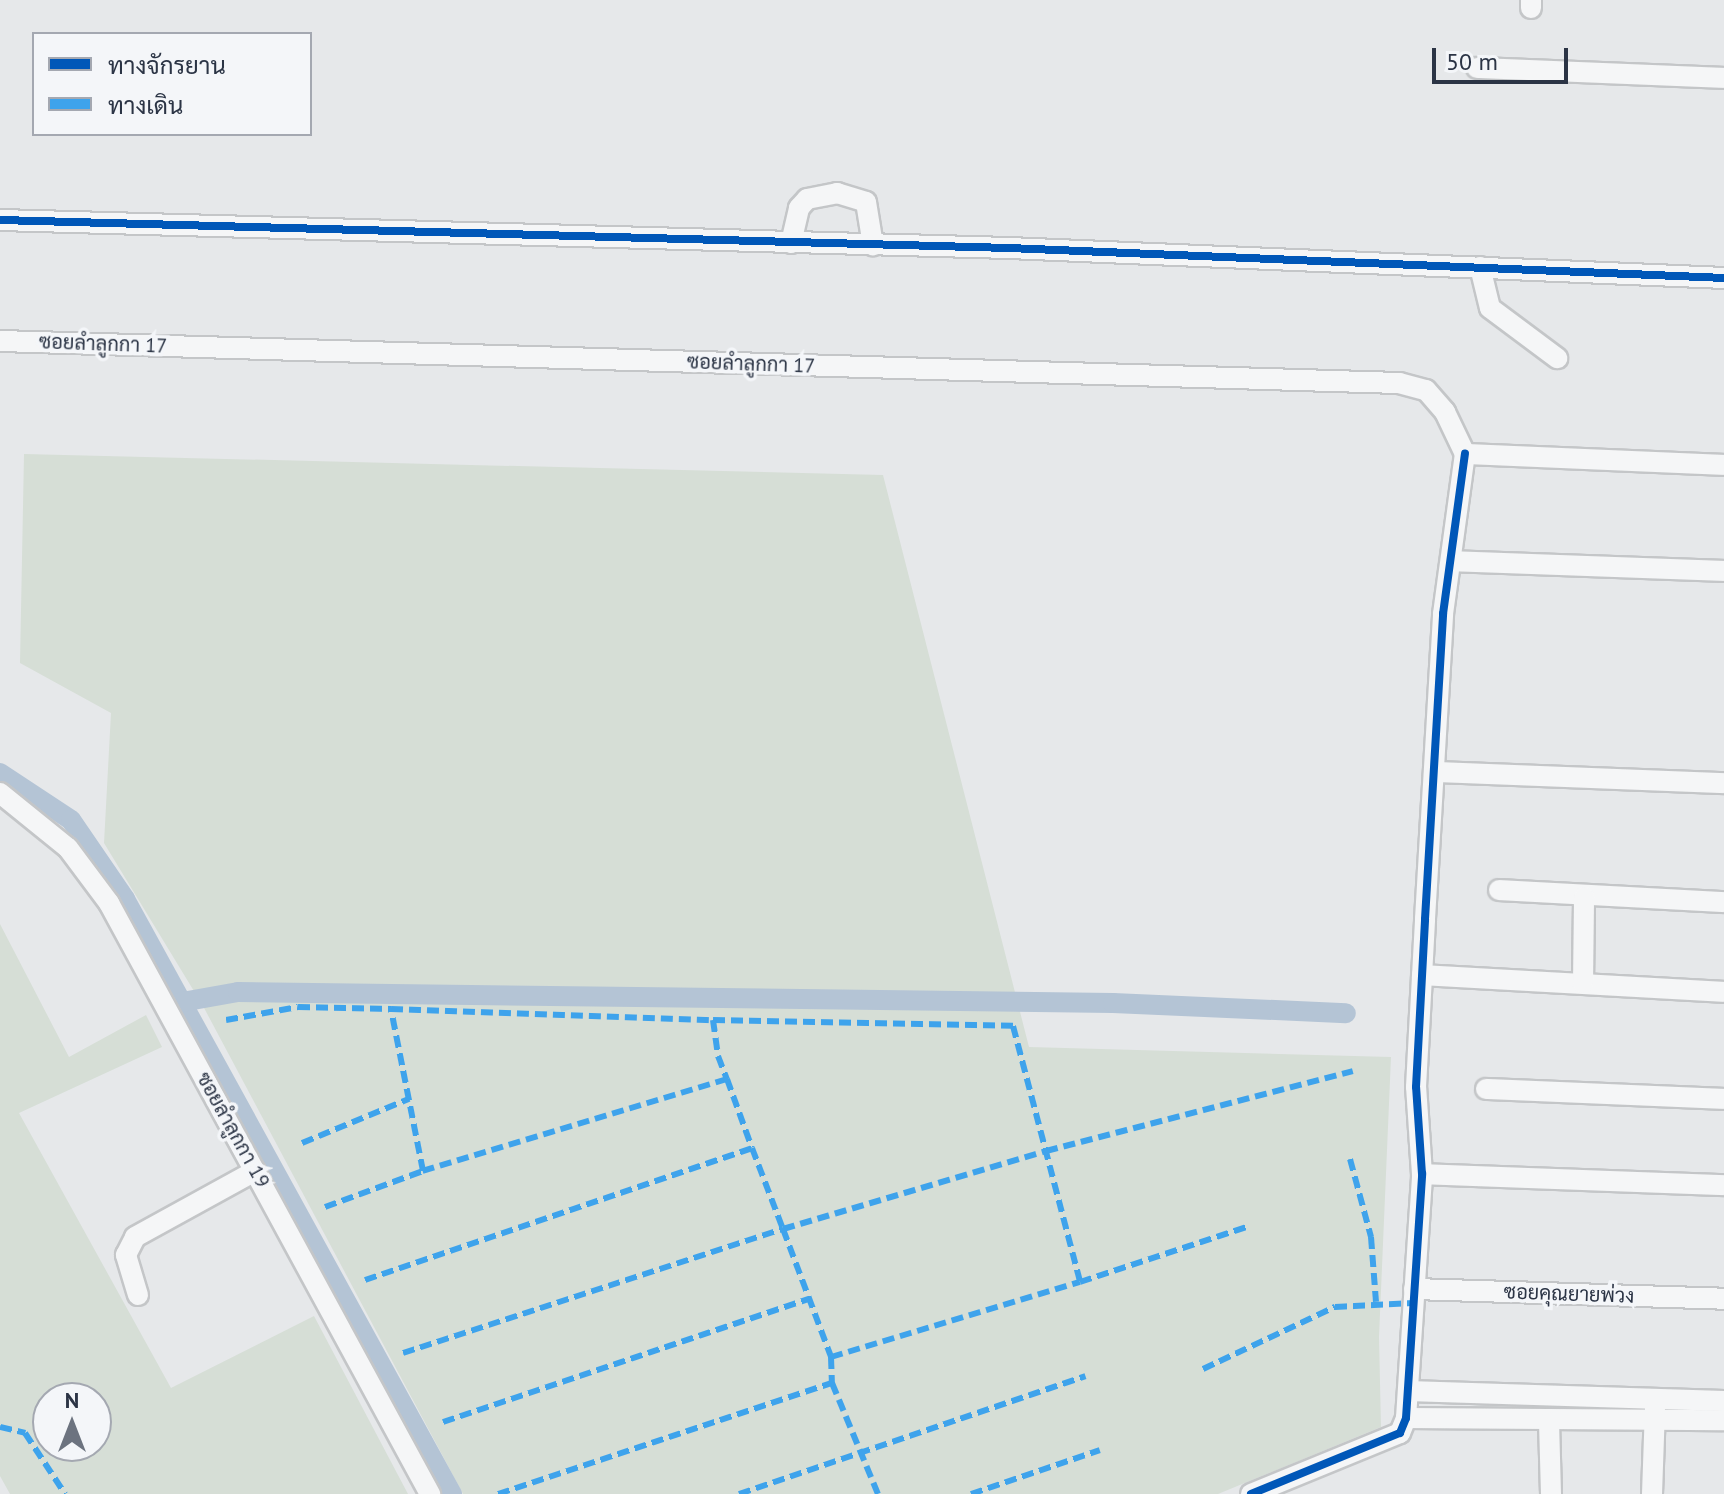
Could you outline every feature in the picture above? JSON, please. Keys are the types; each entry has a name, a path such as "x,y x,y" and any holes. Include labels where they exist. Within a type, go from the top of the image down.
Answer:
{"street":[{"path":"1477,68 1724,78"},
{"path":"791,243 799,208 807,199 837,193 866,202 873,245"},
{"path":"0,220 873,245 1724,278"},
{"path":"1480,267 1490,308 1557,358"},
{"name":"ซอยลำลูกกา 17","path":"0,341 1399,383 1426,390 1445,412 1465,454"},
{"path":"1403,1425 1408,1391 1422,1174 1416,1087 1434,772 1451,561 1465,454 1724,465"},
{"path":"1451,561 1724,571"},
{"path":"1434,772 1724,783"},
{"name":"ซอยลำลูกกา 19","path":"0,793 68,848 109,903 430,1494"},
{"path":"1499,890 1584,897 1724,902"},
{"path":"1583,983 1584,897"},
{"path":"1422,975 1724,992"},
{"path":"1486,1089 1724,1099"},
{"path":"138,1295 126,1255 135,1237 255,1171"},
{"path":"1422,1174 1724,1185"},
{"name":"ซอยคุณยายพ่วง","path":"1414,1289 1724,1299"},
{"path":"1408,1391 1519,1393 1655,1407 1724,1420"},
{"path":"1519,1393 1519,1421"},
{"path":"1251,1494 1403,1425 1549,1422 1724,1401"},
{"path":"1652,1494 1655,1407"},
{"path":"1549,1422 1551,1494"}],"shaded area":[{"path":"24,454 883,475 1029,1047 1391,1057 1379,1337 1381,1427 1218,1494 463,1494 203,1006 104,843 111,713 20,663"},
{"path":"0,924 69,1057 146,1015 162,1047 19,1113 171,1388 314,1316 408,1494 10,1494 0,1476"}],"waterway":[{"path":"0,773 71,820 125,899 452,1494"},
{"path":"182,1002 238,992 1113,1003 1346,1013"}],"marked path":[{"path":"226,1020 298,1007 391,1009"},
{"path":"727,1079 423,1171 391,1009 713,1020 718,1056 727,1079 752,1148 831,1357 832,1383 878,1494"},
{"path":"713,1020 1013,1026 1080,1282 1246,1227"},
{"path":"403,1353 783,1229 1046,1151 1353,1071"},
{"path":"302,1143 409,1099"},
{"path":"365,1280 752,1148"},
{"path":"1350,1159 1371,1237 1376,1302"},
{"path":"325,1207 423,1171"},
{"path":"831,1357 1080,1282"},
{"path":"443,1422 809,1299"},
{"path":"1203,1369 1335,1307 1413,1303"},
{"path":"739,1494 1085,1376"},
{"path":"498,1494 832,1383"},
{"path":"0,1427 25,1433 65,1494"},
{"path":"971,1494 1100,1450"}],"cycle path":[{"path":"0,220 1009,248 1724,278"},
{"path":"1251,1494 1400,1433 1406,1418 1422,1174 1416,1087 1443,614 1465,454"}]}
